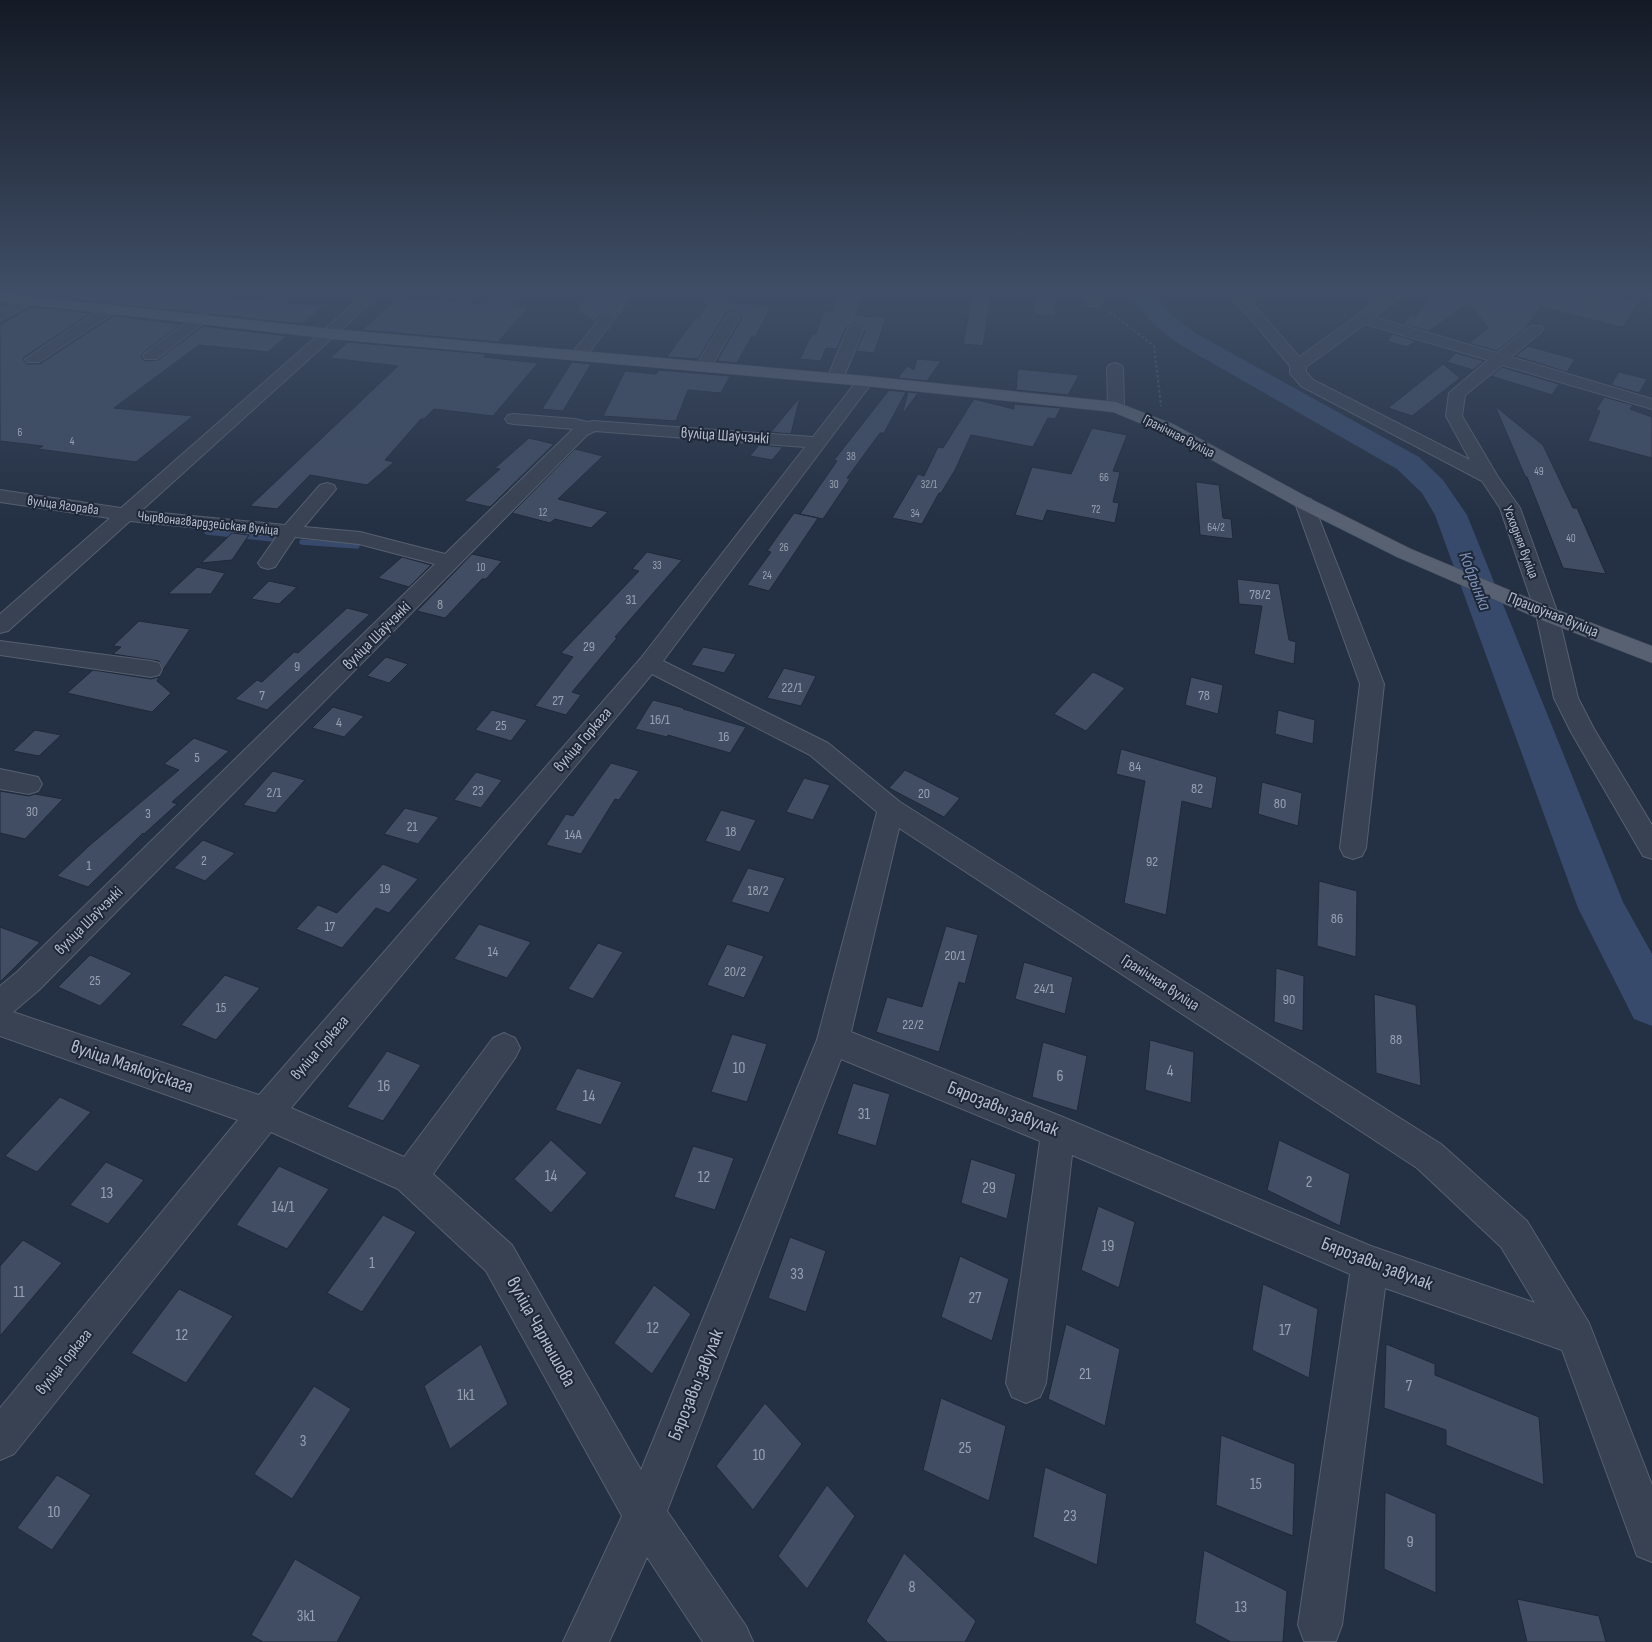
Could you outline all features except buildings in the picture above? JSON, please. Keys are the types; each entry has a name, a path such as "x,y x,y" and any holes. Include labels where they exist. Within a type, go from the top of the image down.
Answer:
{"main road":[{"name":"Гранічная вуліца","path":"721,369 865,381 1116,407 1164,426 1304,503 1454,575"},
{"name":"Працоўная вуліца","path":"1454,575 1652,655"}],"street":[{"name":"Чырвонагвардзейская вуліца","path":"0,626 293,369"},
{"path":"835,379 839,369"},
{"path":"1115,369 1116,407"},
{"name":"Усходняя вуліца","path":"1298,369 1298,373 1307,383 1489,477 1510,508 1547,614 1566,698 1583,732 1652,848"},
{"path":"1488,369 1457,393 1454,416 1489,477"},
{"path":"1534,369 1651,402"},
{"name":"вуліца Горкага","path":"0,1440 265,1113 649,663 865,381"},
{"path":"514,418 575,424 588,428"},
{"name":"вуліца Шаўчэнкі","path":"0,1004 28,981 451,562 580,431 593,426 818,443"},
{"name":"Чырвонагвардзейская вуліца","path":"268,563 289,532 327,489"},
{"name":"вуліца Ягорава","path":"0,496 126,515"},
{"path":"1304,503 1372,684 1353,848"},
{"name":"Чырвонагвардзейская вуліца","path":"126,515 360,538 451,562"},
{"path":"0,648 151,669"},
{"path":"649,663 818,750 891,809 833,1040"},
{"path":"0,779 29,784"},
{"name":"Гранічная вуліца","path":"891,809 1429,1156 1514,1234 1576,1336"},
{"name":"вуліца Маякоўскага","path":"0,1022 265,1113"},
{"name":"Бярозавы завулак","path":"586,1642 644,1515 833,1040 1058,1132 1370,1264 1576,1336"},
{"path":"410,1177 504,1048"},
{"name":"вуліца Чарнышова","path":"265,1113 410,1177 499,1258 644,1515 730,1642"},
{"path":"1026,1383 1058,1132"},
{"path":"1320,1626 1370,1264"},
{"path":"1576,1336 1652,1541"}],"path":[{"path":"1157,369 1164,426"}],"waterway":[{"name":"Кобрынка","path":"1241,369 1408,463 1438,493 1451,515 1602,908 1652,1003"},
{"path":"207,532 273,539"},
{"path":"302,542 357,546"}]}
